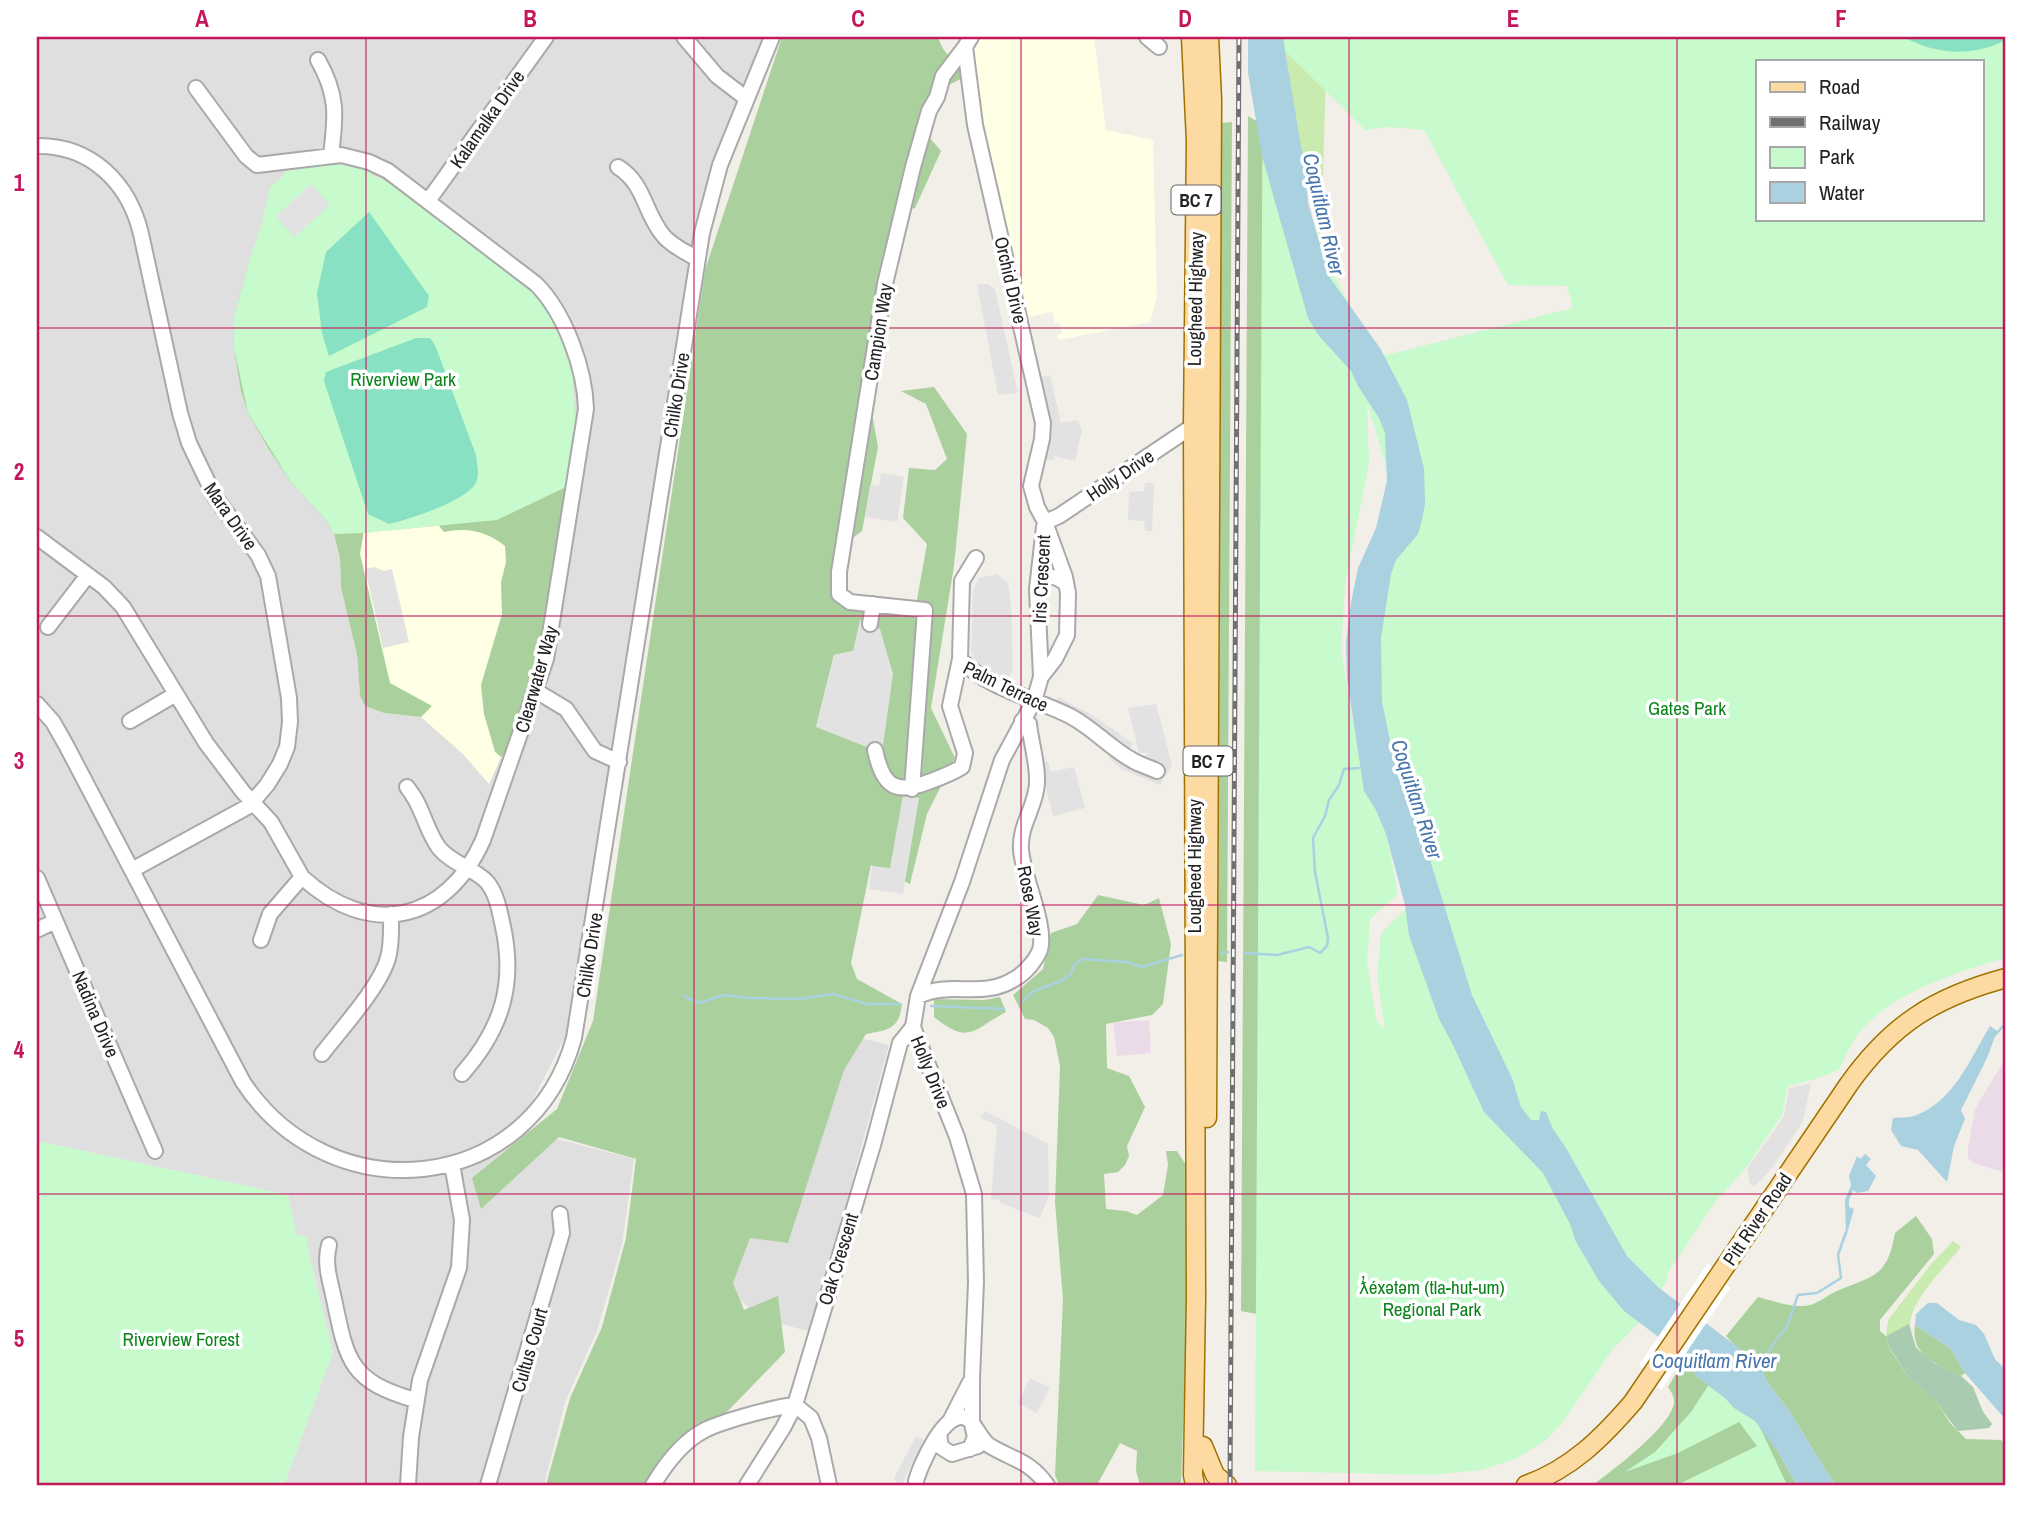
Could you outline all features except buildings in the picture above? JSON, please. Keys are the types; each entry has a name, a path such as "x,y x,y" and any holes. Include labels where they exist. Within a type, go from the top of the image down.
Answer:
{"main road":[{"name":"Lougheed Highway","path":"1191,37 1196,141 1193,426 1198,1485"},
{"name":"Lougheed Highway","path":"1198,1485 1203,1446 1207,1297 1212,220 1209,37"},
{"name":"Pitt River Road","path":"1526,1485 1571,1463 1602,1438 1633,1402 1843,1093 1876,1049 1903,1024 1932,1005 1953,995 2006,978"},
{"path":"1203,1446 1215,1475 1227,1485"}],"street":[{"name":"Kalamalka Drive","path":"428,201 546,37"},
{"path":"684,37 717,76 747,99"},
{"name":"Chilko Drive","path":"37,705 62,737 238,1072 273,1118 308,1144 336,1158 398,1171 452,1164 478,1155 521,1127 542,1104 561,1075 579,1014 697,259 711,193 772,37"},
{"path":"1147,37 1159,47"},
{"name":"Orchid Drive","path":"968,42 975,125 1043,423 1031,486 1045,522"},
{"name":"Campion Way","path":"912,789 925,611 850,602 839,594 839,572 885,284 929,111 937,97 943,76 968,42"},
{"path":"318,60 334,98 335,123 331,155"},
{"name":"Clearwater Way","path":"37,537 88,575 123,607 206,743 243,792 271,822 302,877 329,899 345,907 369,913 391,914 415,910 433,902 457,884 483,840 536,691 555,614 585,422 585,390 565,327 551,300 527,276 382,167 351,157 331,155 265,165 254,163 196,88"},
{"name":"Mara Drive","path":"37,146 61,148 94,162 113,177 132,204 189,443 215,497 258,555 268,576 289,698 290,728 286,747 280,764 253,802 239,814 132,870"},
{"path":"618,167 638,184 662,234 697,259"},
{"name":"Holly Drive","path":"1045,522 1059,516 1193,426"},
{"name":"Iris Crescent","path":"1041,677 1055,659 1067,635 1068,607 1066,584 1045,522"},
{"name":"Iris Crescent","path":"1034,701 1041,677 1037,589 1045,522"},
{"path":"960,659 961,581 976,558"},
{"path":"48,627 88,575"},
{"path":"1037,589 1041,581 1052,576 1066,584"},
{"path":"870,624 873,604"},
{"path":"1039,647 1043,654 1050,654 1060,648"},
{"name":"Palm Terrace","path":"960,659 968,668 984,677 1069,716 1090,728 1132,760 1157,771"},
{"name":"Palm Terrace","path":"912,789 952,774 962,767 965,760 950,706 960,659"},
{"path":"536,691 566,709 595,751 619,762"},
{"path":"130,721 176,694"},
{"name":"Holly Drive","path":"972,1424 976,1282 974,1194 957,1137 913,1027 918,996 962,882 1002,760 1034,701"},
{"name":"Rose Way","path":"918,996 943,988 992,990 1004,986 1029,967 1040,949 1040,928 1021,853 1021,831 1032,805 1037,783 1028,724 1022,720"},
{"path":"876,750 878,765 892,785 900,789 912,789"},
{"path":"407,787 419,801 437,845 446,855 484,879 494,894 507,943 507,986 495,1026 480,1053 462,1074"},
{"path":"261,940 270,914 302,877"},
{"name":"Nadina Drive","path":"37,878 155,1151"},
{"path":"322,1054 371,989 386,964 391,938 391,914"},
{"path":"37,930 55,921"},
{"name":"Oak Crescent","path":"747,1485 795,1405 873,1145 900,1043 913,1027"},
{"path":"408,1485 415,1401 459,1268 462,1220 452,1164"},
{"name":"Cultus Court","path":"488,1485 562,1233 561,1213"},
{"path":"329,1245 325,1261 349,1356 364,1377 377,1387 415,1401"},
{"name":"Holly Drive","path":"950,1421 972,1378"},
{"path":"653,1485 668,1461 704,1430 795,1405 811,1419 819,1438 829,1485"},
{"path":"914,1483 920,1464 939,1434 950,1421 962,1417 968,1418 988,1445 1029,1465 1047,1485"},
{"path":"970,1449 975,1437 972,1424"},
{"path":"939,1434 939,1442 946,1452"},
{"path":"914,1483 946,1452 959,1454 988,1445"}],"shaded area":[{"path":"37,37 768,37 742,106 688,300 630,642 589,927 569,1029 530,1105 530,1132 634,1159 622,1244 597,1331 565,1402 544,1485 284,1485 333,1352 306,1242 296,1235 288,1195 37,1141"},
{"path":"979,37 1094,37 1106,130 1153,140 1157,297 1150,322 1059,340 1057,335 1062,334 1060,323 1055,323 1052,312 1029,317 987,145 972,45"},
{"path":"311,184 330,205 294,237 276,216"},
{"path":"977,284 988,284 995,289 1018,393 998,395"},
{"path":"1050,375 1061,423 1078,420 1082,430 1075,461 1055,456 1053,461 1044,459 1049,420 1039,377"},
{"path":"881,473 904,477 897,522 865,517 870,485 879,486"},
{"path":"1145,483 1154,483 1152,531 1145,531 1144,521 1128,520 1129,492 1144,491"},
{"path":"568,486 509,751 501,757 489,784 463,754 421,717 384,713 365,706 360,696 357,655 341,588 340,559 334,534 497,520"},
{"path":"374,567 384,571 392,569 409,642 383,648 365,569"},
{"path":"997,574 1008,583 1011,602 1013,670 1009,678 988,672 978,664 971,652 973,591 979,578"},
{"path":"860,620 880,629 893,674 882,753 816,727 834,655 853,651"},
{"path":"1058,697 1092,715 1133,743 1129,750 1142,759 1148,753 1139,753 1128,708 1156,704 1172,765 1160,785 1123,770 1109,758 1112,752 1049,713"},
{"path":"1048,761 1051,772 1074,767 1085,808 1053,816 1040,763"},
{"path":"903,795 919,798 903,894 869,889 872,866 890,868"},
{"path":"1149,1020 1151,1053 1117,1056 1113,1023"},
{"path":"848,1035 889,1045 811,1332 763,1319 721,1285"},
{"path":"2006,1057 2006,1173 1973,1163 1968,1158 1968,1149 1975,1109"},
{"path":"1811,1083 1803,1121 1772,1168 1754,1187 1750,1183 1747,1169 1784,1116 1789,1088"},
{"path":"985,1111 1048,1144 1049,1196 1040,1218 1000,1203 1000,1200 991,1199 997,1125 981,1118"},
{"path":"1909,1324 1916,1348 1934,1363 1961,1376 1973,1387 1983,1412 1992,1424 1989,1428 1958,1431 1935,1400 1909,1378 1890,1349 1886,1336"},
{"path":"1030,1378 1050,1388 1037,1413 1018,1403"},
{"path":"916,1436 925,1440 903,1481 904,1485 897,1485 894,1478"}],"green space":[{"path":"782,37 938,37 947,54 964,64 961,79 936,91 925,132 941,151 915,208 896,211 870,402 878,447 862,531 846,543 836,592 857,607 916,605 927,544 903,518 909,468 935,470 947,459 926,404 901,391 934,387 967,434 954,566 931,708 955,758 927,814 910,884 871,865 851,963 857,979 902,1004 901,1012 891,1027 866,1034 844,1070 788,1243 750,1238 733,1283 744,1310 778,1296 785,1352 719,1420 657,1469 646,1485 546,1485 570,1398 602,1327 626,1238 636,1159 559,1137 481,1209 472,1178 557,1109 593,1021 705,270","holes":["853,651 816,727 834,655"]},
{"name":"Gates Park","path":"1263,37 1271,37 2006,37 2006,958 1969,969 1907,995 1873,1018 1860,1032 1839,1070 1788,1086 1782,1115 1746,1168 1715,1202 1635,1327 1613,1349 1562,1423 1546,1440 1515,1459 1481,1470 1431,1475 1255,1471","holes":["1271,37 1365,130 1390,127 1424,130 1508,285 1567,286 1573,308 1355,363 1371,343 1318,247 1274,81","1367,402 1392,486 1370,658 1409,906 1381,933 1377,977 1385,1029 1377,1022 1367,963 1370,919 1398,894 1386,832 1360,763 1341,650 1345,585 1369,464"]},
{"path":"1327,37 1321,247 1295,123 1286,52"},
{"path":"1904,37 2006,37 2006,40 1980,49 1955,52 1929,47"},
{"path":"1248,116 1265,126 1266,1316 1241,1311"},
{"path":"1232,122 1227,962 1217,961 1222,123"},
{"name":"Riverview Park","path":"335,164 369,169 372,175 408,192 534,289 554,320 573,375 576,444 568,486 497,520 334,534 327,521 291,482 248,413 234,348 233,322 270,187 285,171"},
{"path":"369,212 429,296 427,307 329,356 322,333 317,293 326,252"},
{"path":"249,261 365,525 360,554 390,683 432,706 421,717 384,713 365,706 360,696 357,655 341,588 340,559 334,534 327,521 291,482 248,413 241,391 233,322"},
{"path":"416,338 430,338 435,345 476,455 478,476 473,487 457,499 389,524 368,514 324,381 326,372"},
{"path":"573,375 576,444 556,571 533,689 509,751 501,757 495,752 484,714 481,685 502,614 501,582 506,562 505,546 484,534 469,530 444,532 439,526 449,519"},
{"path":"1098,895 1144,905 1159,898 1171,944 1163,1004 1152,1015 1106,1024 1107,1068 1129,1076 1145,1107 1127,1146 1129,1156 1125,1165 1118,1172 1104,1174 1106,1209 1137,1215 1163,1195 1168,1165 1166,1151 1177,1151 1188,1168 1187,1309 1181,1485 1140,1485 1136,1471 1137,1451 1120,1443 1097,1485 1059,1485 1055,1475 1063,1300 1055,1202 1060,1066 1054,1037 1048,1028 1034,1020 1025,1019 1013,995 1043,969 1051,933 1077,924"},
{"path":"1000,997 1006,1012 971,1032 956,1031 934,1017 934,999 984,1000"},
{"name":"Riverview Forest","path":"37,1141 288,1195 296,1234 307,1237 333,1352 284,1485 37,1485"},
{"path":"1916,1216 1932,1239 1934,1254 1880,1320 1880,1331 1886,1336 1890,1350 1909,1378 1935,1400 1950,1423 1966,1439 2001,1440 2006,1447 2006,1485 1835,1485 1789,1411 1766,1380 1762,1369 1766,1364 1749,1358 1726,1336 1758,1297 1792,1305 1809,1305 1877,1273 1888,1259 1895,1233"},
{"path":"1953,1241 1961,1247 1916,1304 1911,1319 1911,1334 1918,1349 1934,1363 1971,1386 1992,1424 1989,1428 1958,1431 1890,1349 1886,1336 1888,1320 1931,1264"},
{"path":"1915,1325 1950,1348 1965,1373 1961,1376 1927,1358 1917,1344"},
{"path":"1727,1357 1787,1485 1677,1485 1757,1446 1739,1422 1678,1453 1625,1472 1655,1452 1691,1412"},
{"path":"1684,1360 1709,1386 1755,1421 1773,1444 1797,1485 1593,1485 1640,1447 1664,1423 1674,1402 1668,1387"}],"water":[{"name":"Coquitlam River","path":"1248,37 1283,37 1306,165 1308,203 1330,278 1380,348 1407,400 1424,469 1425,504 1418,534 1396,560 1391,574 1381,638 1382,702 1399,778 1430,860 1472,995 1512,1078 1521,1107 1531,1120 1539,1120 1541,1111 1546,1112 1553,1129 1627,1256 1659,1288 1759,1363 1765,1359 1766,1364 1762,1369 1766,1380 1789,1411 1835,1485 1797,1485 1778,1452 1755,1421 1734,1408 1697,1377 1684,1359 1624,1311 1599,1281 1575,1240 1571,1226 1543,1173 1484,1112 1439,1019 1409,935 1405,905 1386,834 1364,791 1347,679 1346,643 1351,602 1358,568 1376,528 1387,481 1385,433 1351,371 1319,336 1308,318 1262,156 1248,73"},
{"path":"1990,1026 1997,1031 1961,1110 1965,1119 1954,1146 1947,1182 1918,1150 1901,1146 1891,1130 1893,1118 1914,1116 1940,1101 1960,1078"},
{"path":"1865,1154 1871,1159 1866,1165 1876,1176 1868,1191 1857,1193 1853,1190 1849,1207 1854,1209 1846,1237 1845,1200 1851,1185 1849,1176 1857,1156 1860,1159"},
{"path":"1928,1303 1937,1303 1959,1320 1976,1325 1984,1334 1995,1359 2006,1370 2006,1420 1965,1373 1950,1348 1915,1325 1916,1314"}],"pier":[{"path":"1708,1263 1730,1288 1661,1390 1639,1365"}],"waterway":[{"path":"1244,953 1277,955 1309,947 1320,953 1327,946 1328,938 1315,872 1313,838 1344,769 1359,768"},
{"path":"1222,953 1228,952"},
{"path":"1022,1002 1034,991 1070,975 1075,964 1082,959 1127,962 1142,967 1182,955"},
{"path":"684,996 699,1003 724,995 800,999 832,994 868,1004 900,1004"},
{"path":"931,1006 1004,1009"},
{"path":"1994,1036 2006,1023"},
{"path":"1763,1361 1787,1326 1798,1295 1817,1293 1841,1278 1838,1255 1846,1232"}],"railway":[{"path":"1230,1485 1239,37"}],"park label":[{"name":"ƛ̓éxətəm (tla-hut-um) Regional Park","path":"1432,1298"}]}
